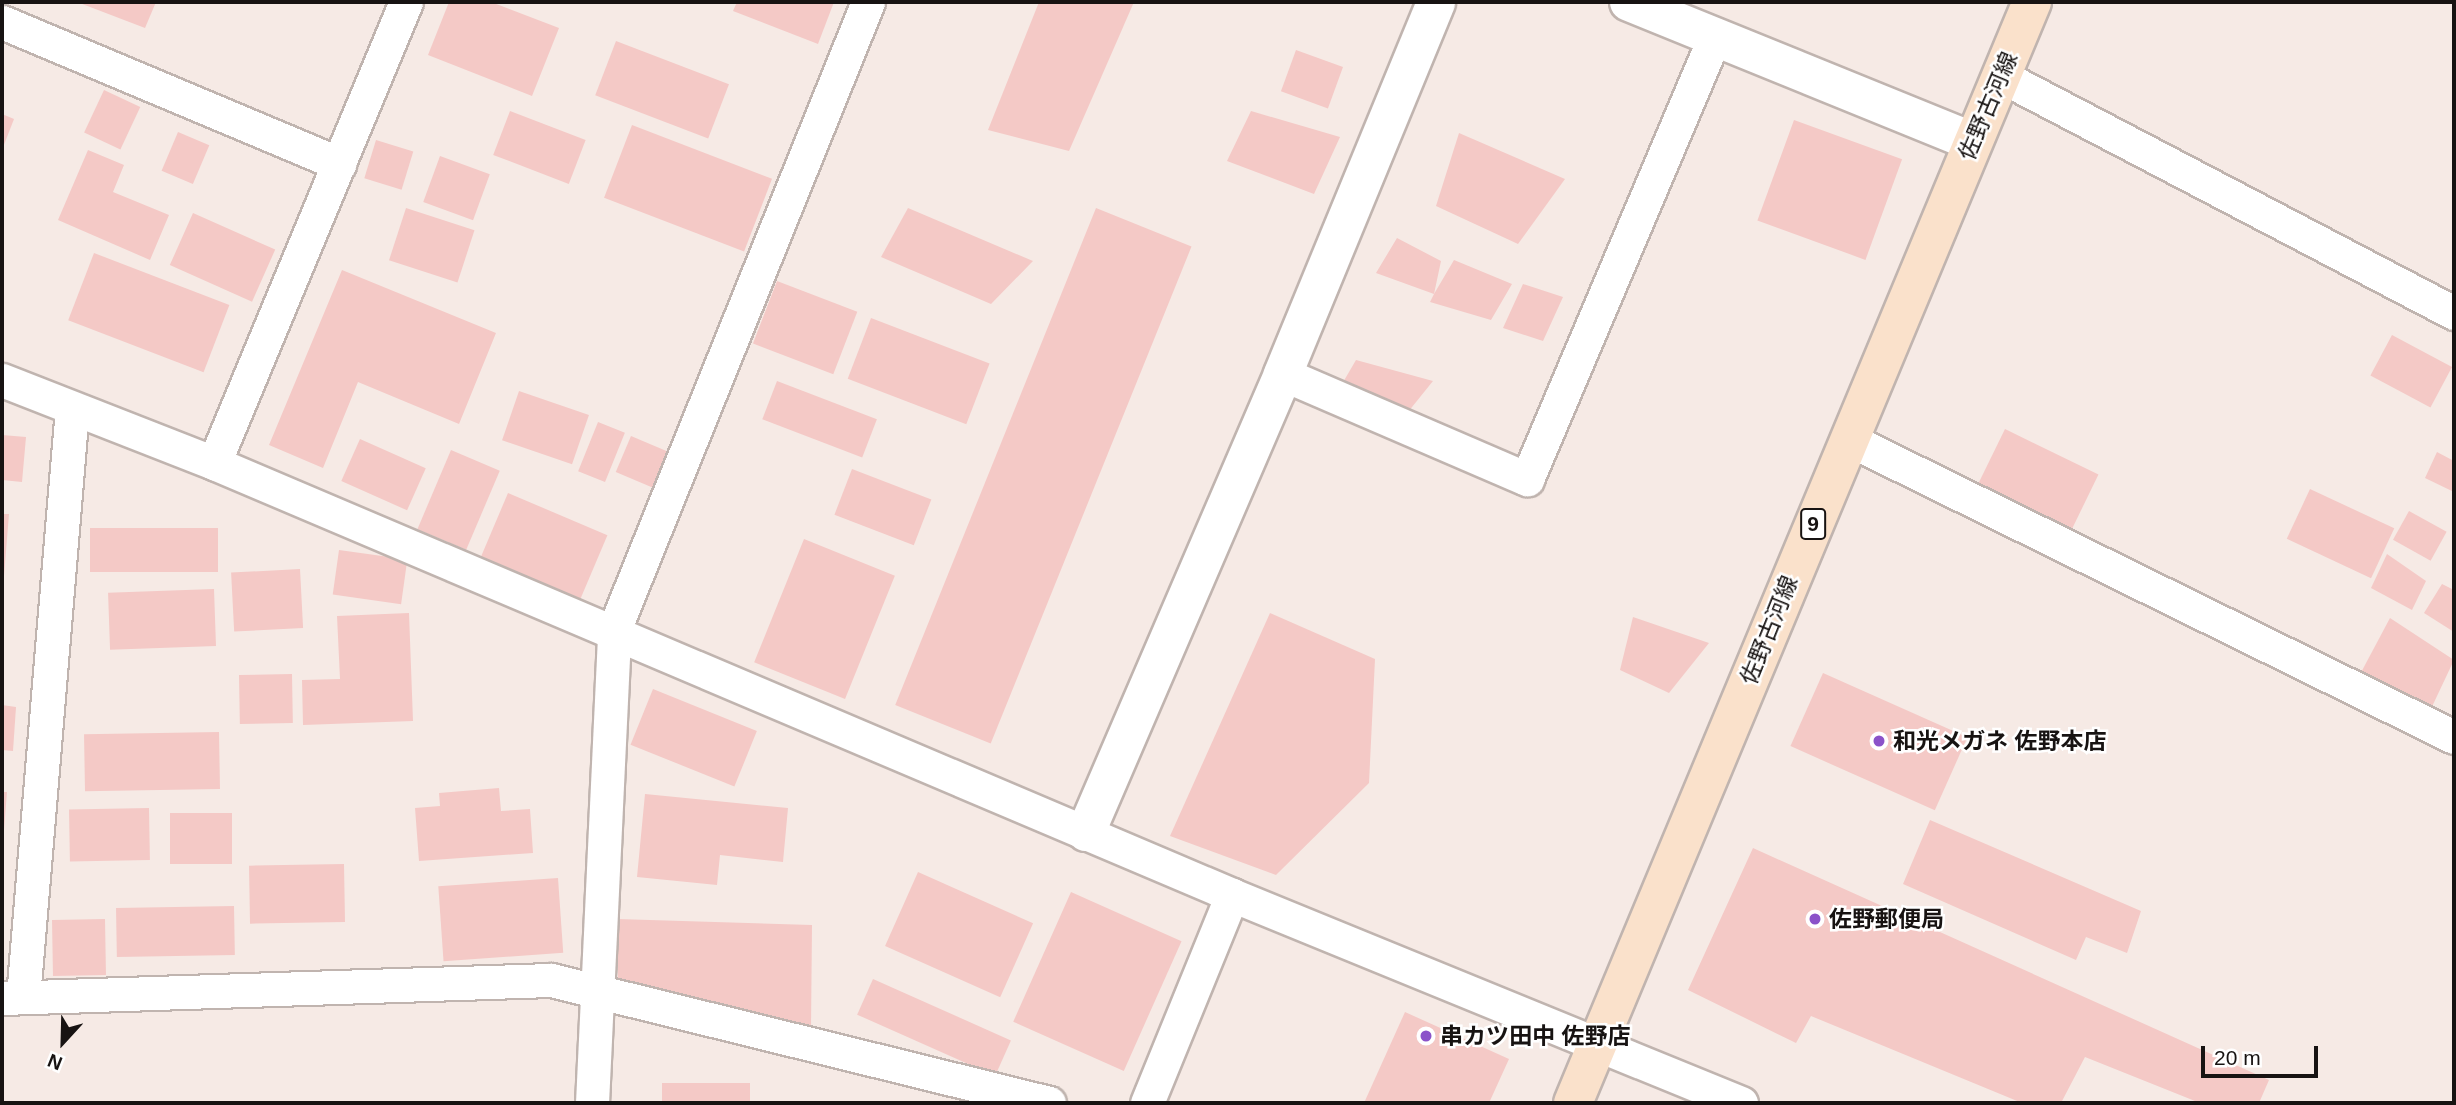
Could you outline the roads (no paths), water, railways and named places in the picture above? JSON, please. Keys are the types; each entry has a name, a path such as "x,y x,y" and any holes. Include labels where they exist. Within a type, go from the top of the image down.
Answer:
{"main road":[{"name":"佐野古河線","path":"1573,1103 2032,2"}],"street":[{"path":"214,463 406,2"},
{"path":"592,1103 614,630 868,2"},
{"path":"1086,832 1283,374 1436,2"},
{"path":"1629,2 1973,142"},
{"path":"2,22 338,164"},
{"path":"1283,374 1527,478 1715,37"},
{"path":"2001,76 2454,313"},
{"path":"2,380 214,463 614,630 1232,895 1597,1046 1701,1096 1741,1103"},
{"path":"72,409 12,997 551,981 1049,1103"},
{"path":"1848,439 2454,737"},
{"path":"1147,1103 1232,895"}],"place":[{"name":"和光メガネ 佐野本店","path":"1879,741"},
{"name":"佐野郵便局","path":"1815,919"},
{"name":"串カツ田中 佐野店","path":"1426,1036"}]}
